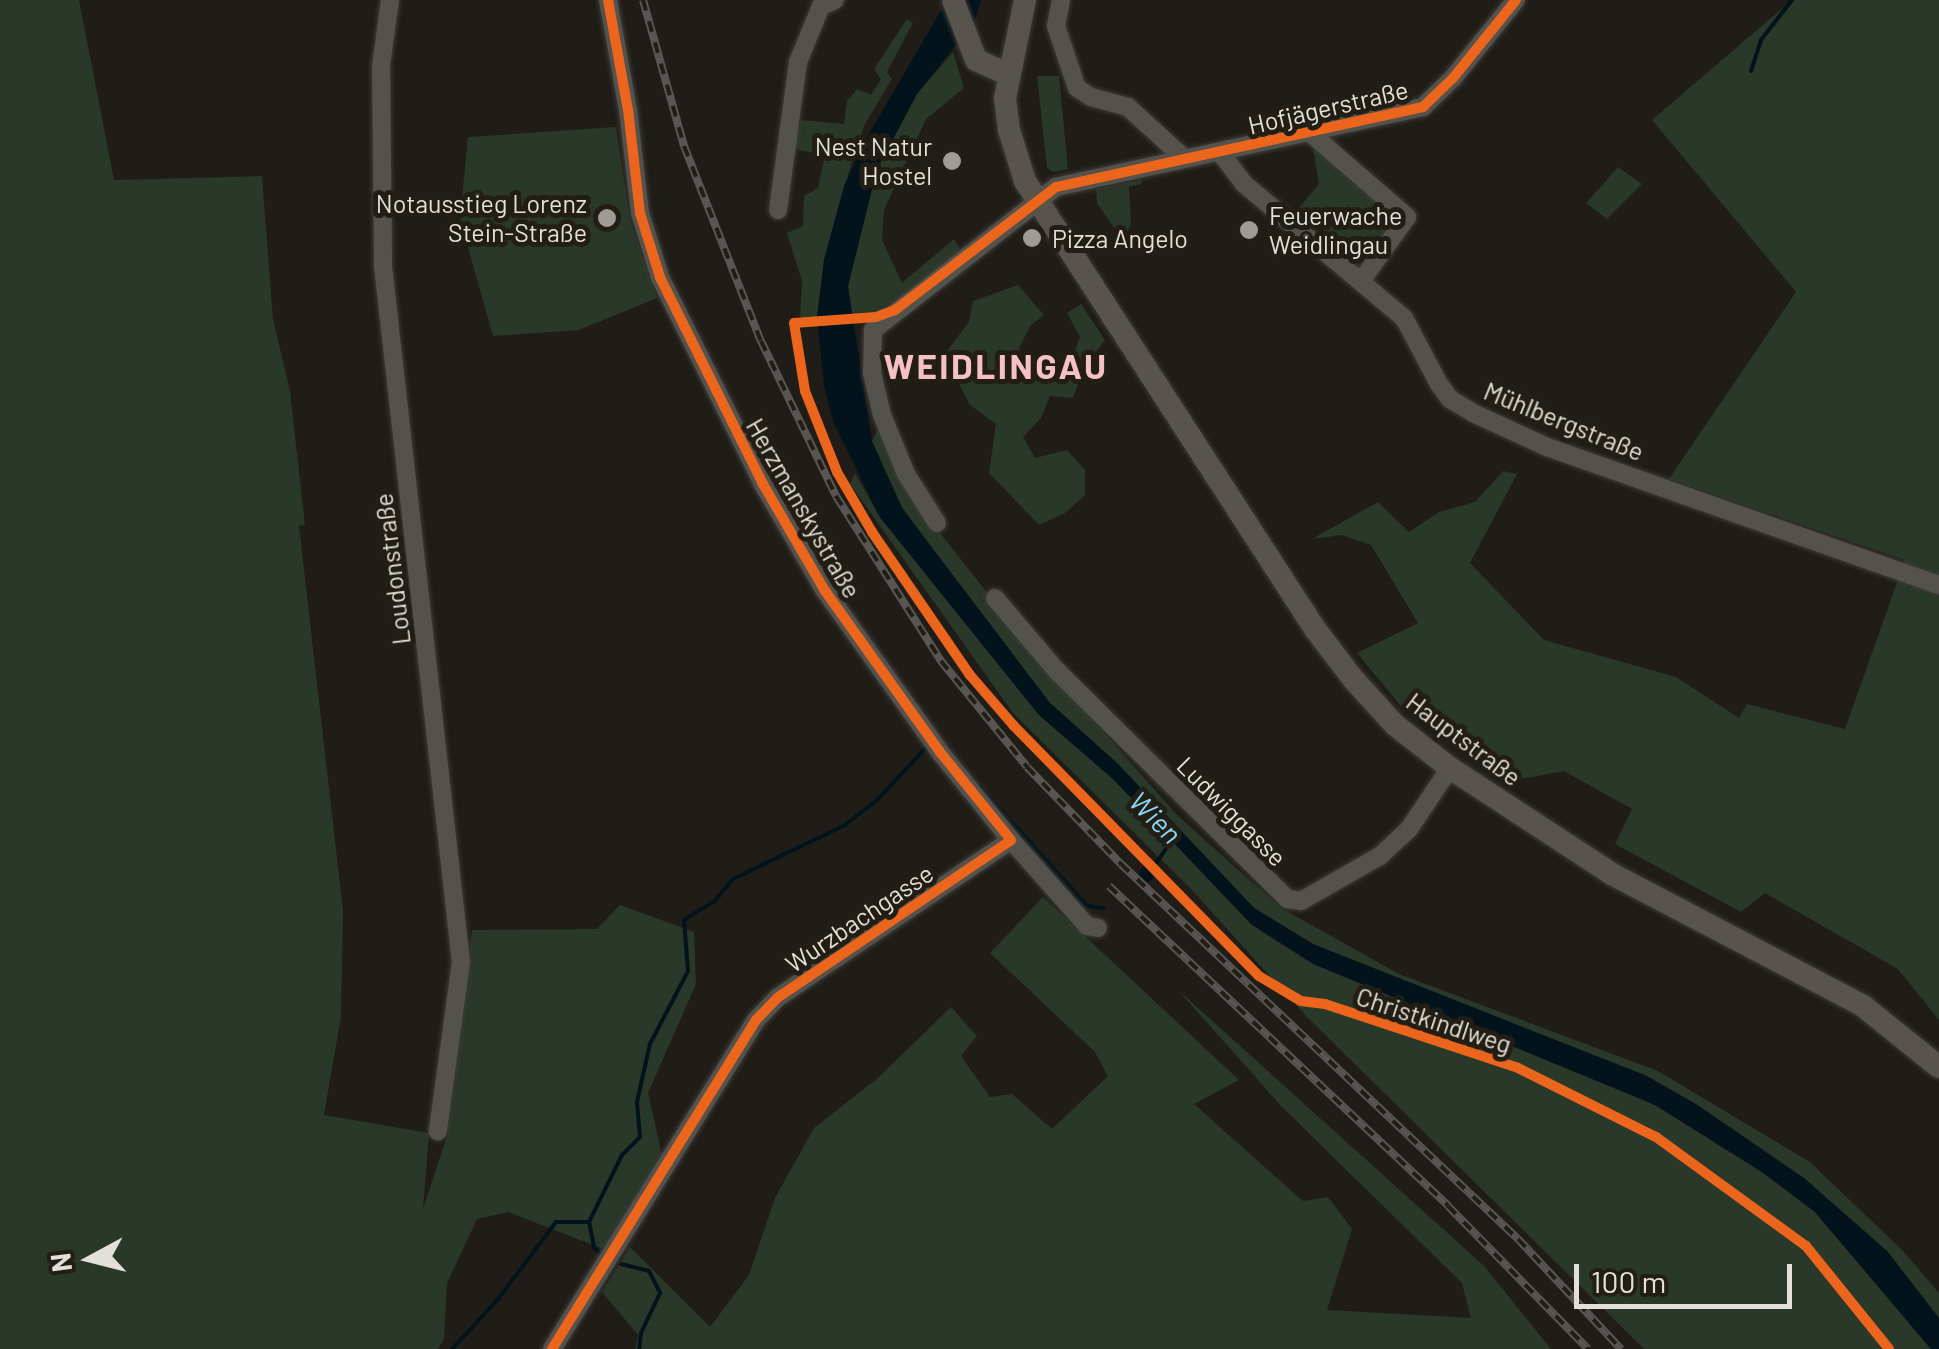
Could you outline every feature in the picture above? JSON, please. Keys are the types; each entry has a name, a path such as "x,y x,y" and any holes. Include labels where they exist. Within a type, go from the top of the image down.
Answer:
{"main road":[{"path":"952,0 979,64 1007,74"},
{"name":"Hauptstraße","path":"1025,0 1007,74 1009,130 1020,170 1314,629 1386,716 1450,768 1612,874 1864,1006 1939,1067"}],"street":[{"name":"Loudonstraße","path":"390,0 381,66 383,266 462,962 438,1131"},
{"name":"Herzmanskystraße","path":"608,0 628,110 640,213 669,295 763,484 826,591 940,752 1011,840"},
{"path":"778,210 798,62 820,6 835,0"},
{"path":"1061,0 1056,26 1077,88 1137,112 1185,159"},
{"name":"Hofjägerstraße","path":"1220,152 1423,107 1453,78 1516,0"},
{"path":"1310,132 1407,218 1360,281"},
{"path":"937,524 906,474 882,415 872,373 873,330 1036,200 1064,184 1220,152"},
{"name":"Mühlbergstraße","path":"1220,152 1243,183 1404,318 1439,384 1450,399 1473,413 1547,446 1939,584"},
{"name":"Ludwiggasse","path":"995,598 1056,671 1288,900 1301,902 1380,856 1409,828 1450,768"},
{"path":"1011,840 1088,926 1098,928"},
{"name":"Wurzbachgasse","path":"552,1349 603,1273 756,1020 776,998 1011,840"}],"green space":[{"path":"0,0 79,0 114,180 262,176 273,319 290,391 305,525 299,526 343,911 341,1016 324,1115 429,1133 423,1209 447,1136 472,930 597,929 620,905 694,932 696,984 648,1093 662,1155 606,1250 508,1212 477,1219 447,1283 444,1339 438,1349 0,1349"},
{"path":"1792,0 1939,0 1939,1020 1898,969 1765,893 1741,912 1615,844 1632,809 1564,771 1510,781 1400,705 1357,653 1418,623 1371,545 1342,535 1312,539 1378,502 1409,532 1439,512 1475,502 1503,471 1517,474 1470,563 1544,640 1676,677 1739,718 1747,704 1845,729 1905,560 1669,479 1796,292 1652,120"},
{"path":"907,19 913,23 887,72 892,79 865,124 855,151 824,260 817,318 800,319 802,281 787,233 803,226 804,196 818,188 825,155 794,149 800,120 844,124 847,101 857,89 871,95 881,79 874,69"},
{"path":"953,52 964,88 926,119 884,210 882,240 902,283 954,239 961,251 879,313 852,315 848,286 877,169 917,94"},
{"path":"1037,76 1059,76 1068,169 1053,172 1047,168"},
{"path":"616,127 630,220 657,298 579,330 493,336 460,219 468,137"},
{"path":"1313,148 1388,213 1387,237 1376,249 1353,253 1297,210 1319,184"},
{"path":"1618,167 1642,184 1607,219 1586,203"},
{"path":"1141,180 1141,184 1129,187 1131,223 1124,242 1097,203 1096,189"},
{"path":"1018,285 1044,315 1031,325 1020,346 1015,372 1041,379 1068,368 1080,337 1067,313 1081,304 1105,340 1085,366 1073,398 1050,396 1041,418 1023,437 1035,458 1067,450 1085,470 1085,495 1065,513 1039,525 989,473 996,424 970,405 944,355 969,322 973,301"},
{"path":"879,427 912,497 1039,659 1177,815 1281,908 1399,974 1658,1071 1810,1162 1903,1251 1939,1293 1939,1318 1887,1251 1647,1076 1380,973 1313,944 1254,908 1117,763 1050,703 996,636 902,507 874,448 872,441"},
{"path":"855,473 879,516 1039,715 1113,779 1252,925 1655,1105 1762,1172 1815,1212 1931,1349 1644,1349 1307,1017 1191,889 1013,713 850,484"},
{"path":"1043,897 1239,1080 1194,1104 1303,1201 1328,1197 1352,1229 1327,1310 1471,1318 1462,1283 1282,1107 1178,990 1484,1266 1551,1349 635,1349 638,1335 602,1292 630,1247 710,1327 749,1275 775,1198 814,1128 878,1078 951,1007 977,1036 961,1056 990,1097 1012,1094 1052,1129 1108,1076 1095,1052 990,953"}],"water":[{"name":"Wien","path":"947,0 981,0 974,22 917,94 877,169 848,286 872,441 902,508 1050,703 1117,763 1254,908 1313,944 1647,1076 1696,1104 1804,1178 1887,1251 1939,1318 1939,1349 1931,1349 1815,1212 1762,1172 1655,1105 1313,964 1252,925 1113,779 1039,715 879,516 833,421 824,386 817,318 824,260 844,186 866,139"}],"waterway":[{"path":"1751,71 1761,40 1792,0"},
{"path":"602,1256 594,1247 589,1222 622,1155 640,1137 637,1102 650,1044 688,971 684,920 715,901 733,879 845,825 877,800 924,750"},
{"path":"979,786 1087,906 1104,908"},
{"name":"Wien","path":"1157,862 1174,837"},
{"path":"1146,874 1151,870"},
{"path":"452,1349 499,1298 556,1222 589,1222"},
{"path":"621,1264 649,1271 660,1293 641,1333 639,1349"}],"railway":[{"path":"643,0 684,146 761,341 836,496 941,661 1027,767 1121,864 1518,1239 1621,1349"},
{"path":"1109,886 1448,1206 1588,1349"}],"cycle path":[{"path":"552,1349 756,1020 777,998 1011,840 940,752 825,591 763,484 660,277 640,213 628,110 608,0"},
{"name":"Christkindlweg","path":"1516,0 1453,78 1423,107 1056,187 895,310 876,317 794,323 805,391 837,472 872,532 970,675 1014,726 1259,976 1301,1001 1325,1004 1518,1068 1656,1137 1806,1246 1889,1349"}],"place":[{"name":"Nest Natur Hostel","path":"952,161"},
{"name":"Notausstieg Lorenz Stein-Straße","path":"607,218"},
{"name":"Feuerwache Weidlingau","path":"1249,230"},
{"name":"Pizza Angelo","path":"1032,238"}],"district":[{"name":"WEIDLINGAU","path":"996,365"}]}
